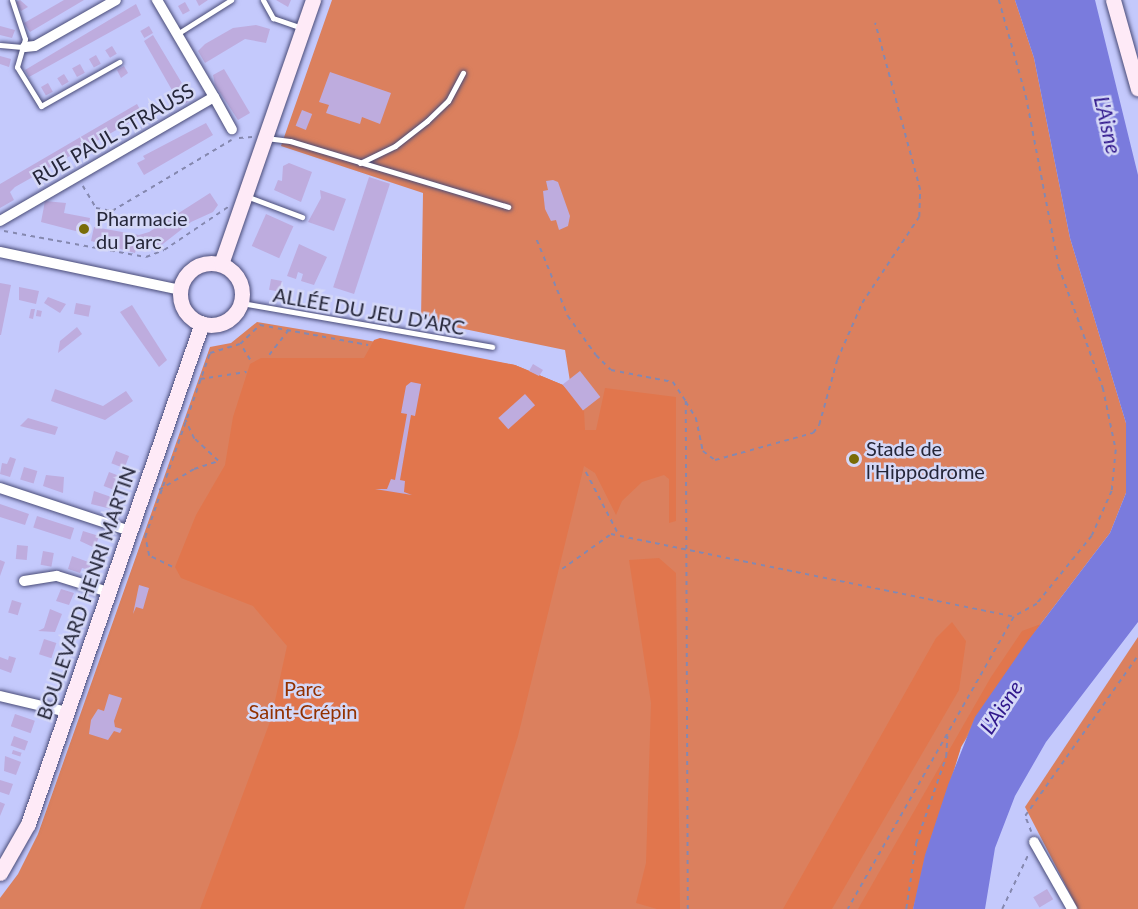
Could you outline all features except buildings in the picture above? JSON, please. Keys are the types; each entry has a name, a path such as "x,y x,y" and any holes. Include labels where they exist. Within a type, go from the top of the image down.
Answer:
{"street":[{"path":"25,47 35,46 116,0"},
{"name":"RUE PAUL STRAUSS","path":"157,0 231,129"},
{"path":"221,264 313,0"},
{"path":"1113,0 1138,89"},
{"name":"RUE PAUL STRAUSS","path":"0,221 76,175 213,98"},
{"path":"0,252 180,290"},
{"path":"209,262 221,264 236,274 241,283 241,303 229,320 219,324 202,323 183,308 180,290 191,270 209,262"},
{"name":"BOULEVARD HENRI MARTIN","path":"0,873 28,824 202,323"},
{"path":"0,488 130,531"},
{"path":"24,581 57,576 108,592"},
{"path":"0,696 67,712"},
{"path":"1034,842 1072,909"}],"lane":[{"path":"12,0 25,47 17,67 41,106 119,62"},
{"path":"177,34 231,0"},
{"path":"263,0 273,18 303,29"},
{"path":"0,45 25,47"},
{"path":"360,163 395,146 427,121 448,101 463,73"},
{"path":"264,138 290,141 508,207"},
{"path":"244,196 302,217"},
{"name":"ALLÉE DU JEU D'ARC","path":"241,303 492,348"}],"path":[{"path":"848,909 1014,617 1037,604 1092,536 1112,491 1116,450 1103,388 1059,267 1026,96 999,0"},
{"path":"537,240 568,316 596,355 611,370 673,382 696,418 703,451 715,460 813,432 819,425 837,360 862,303 919,217 920,190 875,23"},
{"path":"76,175 96,208 112,211 231,140 264,138"},
{"path":"0,230 146,257 164,250 227,207 239,211"},
{"path":"172,567 154,561 143,544 159,490 210,353 240,344 260,326 368,345"},
{"path":"268,355 289,331"},
{"path":"240,344 250,360"},
{"path":"200,380 246,372"},
{"path":"686,401 684,549 688,909"},
{"path":"159,490 194,469 218,461 194,438 184,419"},
{"path":"586,472 619,535"},
{"path":"562,569 611,534 1014,617"},
{"path":"1002,909 1034,842 1025,816 1138,655"},
{"path":"906,909 916,843 946,757 947,735"}],"green space":[{"name":"Stade de l'Hippodrome","path":"332,0 1015,0 1034,58 1070,238 1126,423 1126,493 1110,533 1027,642 961,747 913,909 0,909 0,898 18,874 38,834 210,347 231,343 257,322 515,365 563,385 572,394 565,350 421,320 423,193 281,146"},
{"name":"Parc Saint-Crépin","path":"380,338 515,365 563,385 584,410 585,430 596,430 605,388 676,397 676,521 669,523 669,479 664,475 642,482 622,501 616,515 595,473 584,466 518,736 464,909 200,909 271,719 287,646 253,606 181,578 175,567 196,515 225,465 233,417 250,364 261,358 364,358 374,340"},
{"path":"659,558 676,573 680,909 657,909 636,903 646,863 651,703 629,560"},
{"path":"952,622 966,641 959,690 832,909 783,909 936,638"},
{"path":"1041,624 975,717 961,747 925,855 913,909 858,909 991,677 1022,631"},
{"path":"1138,637 1138,909 1078,909 1025,807"}],"water":[{"name":"L'Aisne","path":"1015,0 1095,0 1138,175 1138,622 1046,742 1015,796 995,848 985,909 913,909 925,855 948,785 975,717 1027,642 1110,533 1126,493 1126,423 1070,238 1034,58"}],"place":[{"name":"Pharmacie du Parc","path":"84,229"},
{"name":"Stade de l'Hippodrome","path":"854,459"}]}
